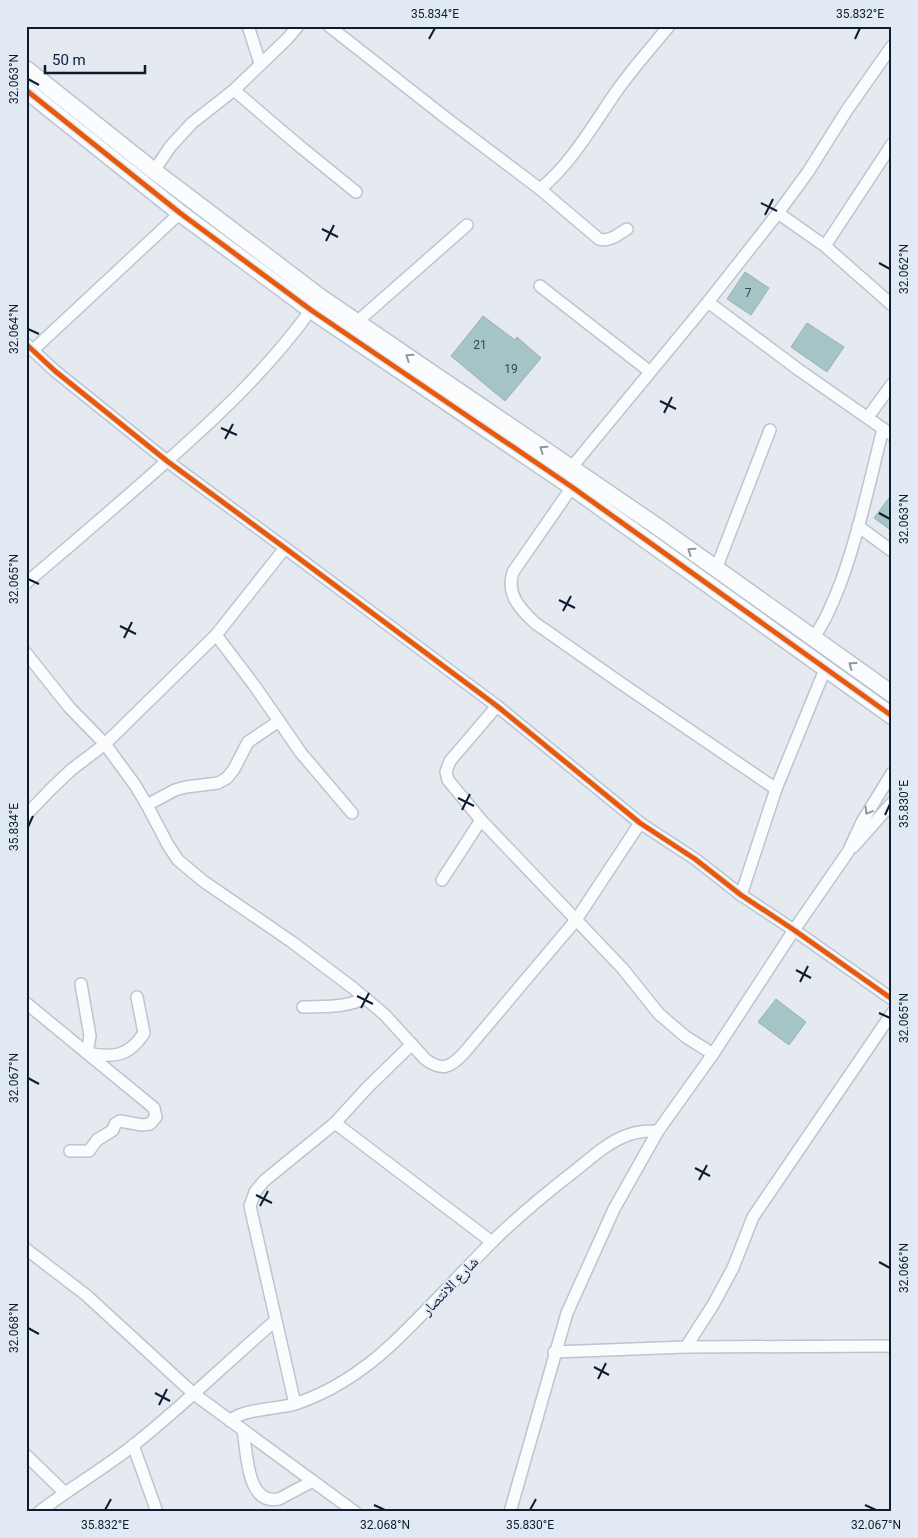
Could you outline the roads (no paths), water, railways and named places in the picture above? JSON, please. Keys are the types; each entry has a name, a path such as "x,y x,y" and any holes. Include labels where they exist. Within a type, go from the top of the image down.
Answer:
{"street":[{"path":"248,26 260,63"},
{"path":"154,171 170,147 192,122 234,90 298,26"},
{"path":"329,26 540,189 599,238 606,241 627,229"},
{"path":"540,189 557,174 628,76 669,26"},
{"path":"570,468 708,302 778,213 808,172 847,110 892,46"},
{"path":"26,69 315,303 358,321 814,637 892,694"},
{"path":"26,90 180,213 315,303 892,716"},
{"path":"234,90 356,192"},
{"path":"825,246 892,144"},
{"path":"180,213 30,347 55,371 167,462 286,548 497,706 640,823 696,860 741,895 794,930 892,1000"},
{"path":"778,213 825,246 892,305"},
{"path":"358,321 467,225"},
{"path":"540,286 649,371"},
{"path":"708,302 799,370 887,432 849,559 833,602 823,624 814,637"},
{"path":"26,583 167,462 230,404 255,378 315,303"},
{"path":"868,417 892,384"},
{"path":"716,569 770,430"},
{"path":"572,487 513,572 511,588 513,598 523,612 535,622 776,789"},
{"path":"858,526 892,551"},
{"path":"26,815 71,770 104,744 216,635 286,548"},
{"path":"216,635 301,753 352,813"},
{"path":"26,653 69,708 104,744 135,785 178,860 188,870 292,942 365,998 386,1015 432,1065 449,1066 457,1061 576,920 640,823"},
{"path":"741,895 776,789 826,667"},
{"path":"497,706 450,761 446,772 448,780 481,820 623,969 659,1014 686,1037 712,1054"},
{"path":"147,805 175,790 218,782 227,778 234,769 248,742 279,721"},
{"path":"510,1512 554,1352 567,1313 607,1223 658,1131 712,1054 794,930 815,903 848,852 862,822 892,772"},
{"path":"848,852 891,805"},
{"path":"442,880 481,820"},
{"path":"80,984 90,1036 86,1053"},
{"path":"86,1053 103,1056 115,1055 126,1052 137,1045 144,1033 137,997"},
{"path":"302,1007 345,1006 365,998"},
{"path":"26,1003 154,1108 156,1117 150,1124 142,1126 120,1122 115,1124 110,1132 97,1140 89,1151 70,1151"},
{"path":"686,1346 713,1305 733,1268 753,1217 892,1012"},
{"path":"295,1404 250,1206 256,1192 264,1181 335,1123 367,1088 412,1044"},
{"path":"335,1123 492,1242"},
{"name":"شارع الانتصار","path":"230,1421 242,1413 295,1404 325,1392 346,1379 384,1351 523,1213 610,1144 626,1135 641,1131 658,1131"},
{"path":"26,1249 86,1295 194,1394 355,1512"},
{"path":"39,1512 64,1492 133,1446 275,1321"},
{"path":"554,1352 686,1346 892,1346"},
{"path":"243,1430 251,1479 254,1488 260,1495 266,1499 273,1500 313,1481"},
{"path":"133,1446 157,1512"},
{"path":"26,1455 64,1492"}]}
